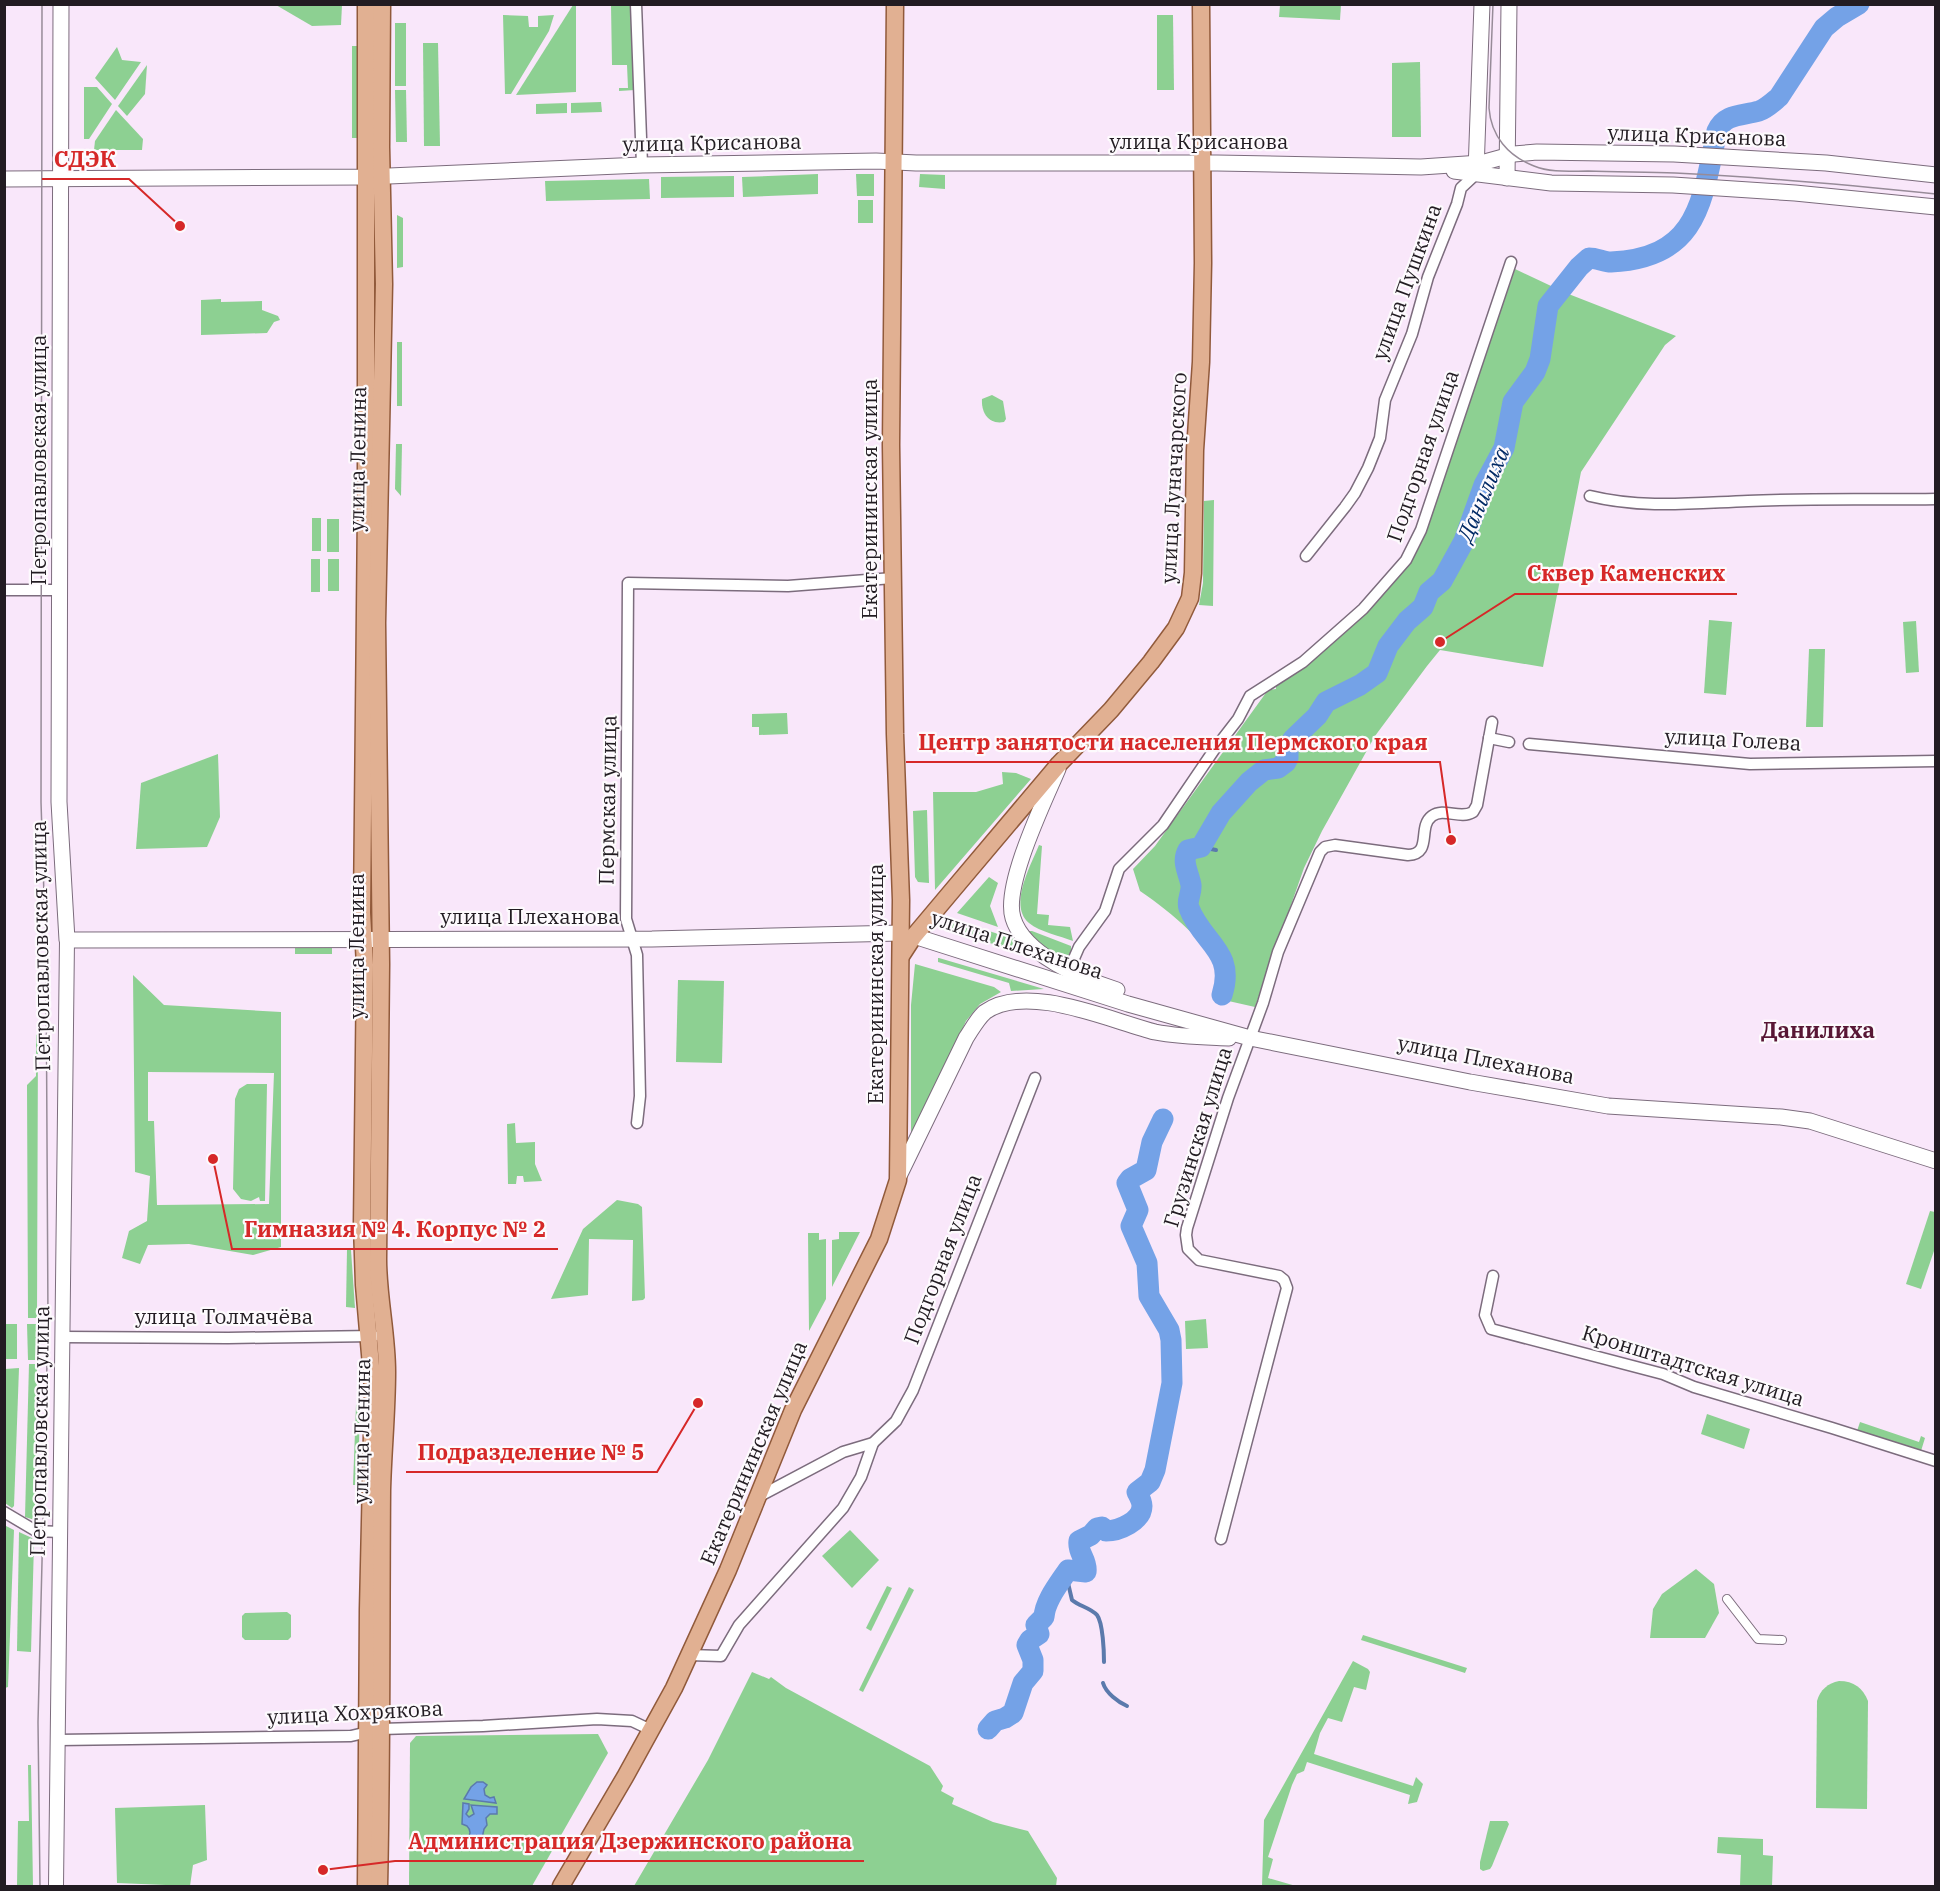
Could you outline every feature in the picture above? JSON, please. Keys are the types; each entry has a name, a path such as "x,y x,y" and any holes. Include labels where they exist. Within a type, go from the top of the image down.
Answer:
{"main road":[{"name":"Петропавловская улица","path":"60,4 59,802 67,940"},
{"name":"улица Ленина","path":"366,4 374,176"},
{"name":"улица Ленина","path":"366,1887 387,1372 378,1336 362,1226 372,939 362,913 366,508 374,176 382,4"},
{"name":"Екатерининская улица","path":"561,1887 651,1730 689,1655 724,1579 796,1402 879,1239 898,1180 901,957 908,934 895,734 891,423 895,4"},
{"name":"улица Луначарского","path":"908,934 1059,764 1111,710 1158,654 1176,628 1190,598 1194,538 1194,450 1201,362 1203,163 1201,4"},
{"path":"1476,169 1482,4"},
{"path":"1507,178 1509,4"},
{"name":"улица Крисанова","path":"1476,169 1508,156 1538,152 1572,152 1752,158 1826,163 1935,175"},
{"name":"улица Крисанова","path":"4,179 374,176 642,165 894,162 1203,163 1476,169 1507,178 1572,184 1673,185 1784,192 1935,207"},
{"path":"1059,764 1016,879 1011,907 1015,923 1026,940 1042,954 1093,982 1252,1034"},
{"name":"улица Плеханова","path":"67,940 632,939 908,934 1128,1004 1252,1034 1343,1048 1418,1071 1608,1106 1781,1117 1810,1121 1935,1161"},
{"path":"898,1180 966,1038 979,1018 996,1007 1026,1002 1054,1003 1157,1032 1195,1037 1252,1034"},
{"name":"улица Ленина","path":"374,1731 379,1887"}],"street":[{"path":"636,4 642,165"},
{"name":"улица Пушкина","path":"1306,556 1350,500 1368,468 1380,438 1386,400 1413,334 1428,277 1457,204 1461,188 1476,169"},
{"name":"Подгорная улица","path":"1069,970 1079,947 1098,923 1108,905 1119,869 1163,825 1238,718 1250,696 1287,674 1339,632 1378,592 1412,552 1511,262"},
{"path":"1590,496 1652,505 1935,498"},
{"name":"Пермская улица","path":"638,1123 638,956 626,919 628,583 788,586 893,578"},
{"path":"4,590 60,590"},
{"path":"1492,722 1489,738 1509,742"},
{"name":"Грузинская улица","path":"1221,1539 1287,1288 1284,1280 1270,1273 1199,1260 1188,1249 1186,1235 1228,1098 1263,1003 1278,951 1318,855 1328,846 1349,846 1416,855 1421,850 1427,822 1433,815 1441,813 1466,816 1473,812 1489,738"},
{"name":"улица Голева","path":"1529,744 1750,764 1935,761"},
{"name":"Петропавловская улица","path":"56,1887 67,940"},
{"name":"Подгорная улица","path":"689,1655 721,1656 739,1625 843,1508 861,1477 873,1443 896,1421 910,1396 1035,1078"},
{"name":"Кронштадтская улица","path":"1494,1276 1485,1316 1491,1329 1663,1374 1694,1388 1935,1461"},
{"name":"улица Толмачёва","path":"62,1337 378,1336"},
{"name":"Подгорная улица","path":"758,1497 843,1452 873,1443"},
{"path":"4,1512 36,1531 60,1532"},
{"path":"1727,1599 1758,1639 1782,1640"},
{"name":"улица Хохрякова","path":"58,1740 333,1736 374,1731 597,1719 632,1721 651,1730"}],"green space":[{"path":"276,5 342,5 341,25 312,26"},
{"path":"573,5 576,5 576,92 516,95"},
{"path":"611,5 634,5 635,90 619,91 619,88 628,88 627,65 612,65"},
{"path":"1280,5 1341,5 1340,20 1279,17"},
{"path":"503,15 528,16 529,27 538,27 538,16 554,15 549,31 511,94 505,94"},
{"path":"1157,15 1173,15 1174,90 1157,90"},
{"path":"395,23 406,23 406,86 395,86"},
{"path":"423,43 438,43 440,146 424,146"},
{"path":"352,46 359,46 359,138 352,138"},
{"path":"117,47 122,60 141,62 115,100 95,78"},
{"path":"1420,62 1421,137 1392,137 1392,63"},
{"path":"147,65 145,94 127,116 118,106"},
{"path":"84,87 97,87 112,104 89,139 84,139"},
{"path":"395,90 406,90 407,142 396,142"},
{"path":"601,102 602,112 571,113 571,103"},
{"path":"567,103 567,113 536,114 536,104"},
{"path":"116,110 143,139 142,150 94,150 95,141"},
{"path":"818,174 818,194 743,197 742,177"},
{"path":"856,174 874,174 874,196 857,196"},
{"path":"920,174 945,175 945,189 919,187"},
{"path":"734,176 734,197 661,198 661,177"},
{"path":"649,179 650,199 546,201 545,181"},
{"path":"858,200 873,200 873,223 858,223"},
{"path":"397,215 403,218 403,267 397,268"},
{"path":"1515,269 1566,293 1676,336 1665,345 1581,472 1543,667 1440,650 1375,736 1322,831 1304,868 1255,1007 1224,1000 1228,977 1188,930 1140,891 1133,869 1155,846 1268,690 1276,689 1276,685 1318,655 1360,619 1397,578 1412,557 1425,535"},
{"path":"221,299 221,302 262,301 262,310 278,316 280,320 274,322 267,333 201,335 201,300"},
{"path":"397,342 402,342 402,406 397,406"},
{"path":"992,395 1003,401 1006,419 1004,422 990,420 983,409 982,399"},
{"path":"396,444 402,444 401,496 395,489"},
{"path":"1214,500 1213,606 1199,605 1203,583 1204,501"},
{"path":"312,518 321,518 321,551 312,551"},
{"path":"327,519 339,519 339,552 327,552"},
{"path":"311,559 320,559 320,592 311,592"},
{"path":"328,559 339,559 339,591 328,591"},
{"path":"1709,620 1732,622 1726,695 1704,693"},
{"path":"1916,621 1919,672 1906,673 1903,622"},
{"path":"1809,649 1825,649 1823,727 1806,727"},
{"path":"787,713 788,734 759,735 759,727 752,727 752,714"},
{"path":"218,754 220,817 207,847 136,849 141,783"},
{"path":"1002,772 1016,773 1031,779 935,890 933,792 976,792 1003,784"},
{"path":"927,810 929,883 918,882 915,877 913,811"},
{"path":"1039,845 1042,846 1037,914 1049,915 1048,925 1070,927 1073,941 1039,929 1023,916 1021,896 1023,885"},
{"path":"989,877 998,883 990,906 998,927 957,913"},
{"path":"957,921 1008,937 1015,936 1027,954 945,930 949,923"},
{"path":"1025,931 1032,931 1071,946 1071,952 1066,958 1056,956"},
{"path":"295,947 332,947 332,954 295,954"},
{"path":"938,958 1044,989 1011,991 1009,983 938,962"},
{"path":"915,964 994,987 1001,992 980,1004 966,1021 911,1143 911,1005"},
{"path":"133,975 164,1005 281,1012 281,1247 253,1255 189,1244 148,1245 140,1264 122,1258 129,1231 147,1221 150,1176 135,1172","holes":["148,1072 274,1073 269,1204 157,1205 154,1121 148,1121"]},
{"path":"678,980 724,981 722,1063 676,1062"},
{"path":"38,1034 37,1318 28,1318 27,1085 36,1076 36,1035"},
{"path":"247,1084 267,1084 265,1201 260,1201 259,1197 251,1201 241,1199 233,1189 235,1099 239,1089"},
{"path":"515,1123 516,1143 535,1142 535,1164 542,1181 524,1182 523,1176 517,1176 516,1184 508,1184 507,1124"},
{"path":"617,1200 638,1204 642,1207 645,1298 632,1301 633,1240 589,1239 588,1295 551,1299 583,1229"},
{"path":"1930,1211 1935,1212 1935,1248 1921,1289 1906,1284"},
{"path":"839,1232 860,1232 832,1287 832,1240 839,1239"},
{"path":"808,1233 819,1233 819,1240 826,1239 826,1299 809,1331"},
{"path":"347,1250 351,1250 355,1308 346,1307"},
{"path":"1206,1319 1208,1348 1186,1349 1185,1321"},
{"path":"5,1324 17,1324 17,1359 5,1359"},
{"path":"27,1324 38,1324 37,1360 28,1360"},
{"path":"29,1364 37,1364 35,1520 25,1517"},
{"path":"19,1368 14,1506 12,1508 5,1503 5,1369"},
{"path":"360,1404 358,1485 353,1485 356,1405"},
{"path":"1707,1414 1750,1429 1744,1449 1701,1434"},
{"path":"1860,1422 1919,1442 1921,1436 1925,1438 1921,1451 1857,1431"},
{"path":"4,1525 14,1530 8,1687 5,1688"},
{"path":"850,1530 879,1560 852,1588 822,1556"},
{"path":"19,1532 32,1538 34,1543 31,1652 17,1651"},
{"path":"1696,1569 1714,1584 1719,1613 1705,1638 1650,1638 1653,1609 1662,1594"},
{"path":"887,1586 892,1588 871,1631 866,1628"},
{"path":"909,1587 914,1590 863,1692 859,1690"},
{"path":"287,1612 291,1615 291,1637 288,1640 245,1640 242,1637 242,1616 245,1613"},
{"path":"1363,1635 1467,1668 1465,1673 1361,1640"},
{"path":"1353,1661 1370,1672 1366,1690 1354,1687 1342,1722 1328,1718 1320,1733 1314,1754 1413,1786 1416,1777 1423,1784 1417,1802 1408,1804 1410,1795 1307,1762 1304,1771 1297,1774 1292,1785 1268,1857 1273,1859 1268,1878 1296,1886 1262,1886 1264,1820"},
{"path":"752,1672 769,1679 771,1677 786,1688 930,1766 943,1786 941,1791 954,1798 952,1804 993,1822 1028,1831 1057,1878 1056,1886 634,1886 708,1760"},
{"path":"1839,1681 1857,1686 1868,1701 1867,1809 1816,1808 1817,1701 1825,1688"},
{"path":"598,1734 608,1753 532,1886 409,1886 410,1743 416,1736"},
{"path":"28,1765 31,1765 33,1886 17,1886 18,1821 29,1821"},
{"path":"205,1805 207,1860 193,1865 190,1886 117,1883 115,1808"},
{"path":"1490,1821 1507,1821 1509,1824 1492,1866 1483,1871 1480,1869 1480,1862"},
{"path":"1718,1837 1763,1839 1763,1855 1773,1856 1772,1886 1740,1886 1741,1855 1717,1853"}],"water":[{"path":"477,1782 487,1785 484,1789 485,1795 490,1798 494,1797 496,1803 464,1799"},
{"path":"463,1803 469,1804 466,1814 469,1817 474,1814 471,1805 497,1807 497,1814 490,1814 486,1818 487,1825 481,1843 476,1846 468,1842 470,1831 462,1824"}],"waterway":[{"name":"Данилиха","path":"1222,995 1225,968 1221,957 1195,920 1188,905 1191,888 1185,863 1188,850 1201,847 1221,813 1249,782 1264,770 1278,768 1286,762 1288,747 1293,739 1317,716 1326,702 1360,685 1377,673 1388,646 1407,621 1423,607 1429,592 1442,581 1464,541 1484,485 1504,448 1513,402 1535,372 1540,359 1548,306 1589,258 1611,262 1640,258 1663,250 1679,237 1691,221 1700,202 1720,125 1730,118 1753,113 1770,105 1779,97 1824,28 1859,4"},
{"path":"1201,847 1216,850"},
{"name":"Данилиха","path":"988,1729 995,1721 1013,1713 1023,1683 1033,1671 1033,1660 1027,1645 1039,1634 1036,1625 1044,1617 1049,1599 1056,1587 1068,1570 1086,1572 1079,1541 1091,1535 1097,1528 1102,1527 1106,1531 1111,1531 1134,1521 1142,1506 1137,1492 1150,1482 1155,1470 1172,1383 1171,1340 1169,1330 1149,1296 1147,1263 1131,1226 1138,1210 1127,1183 1146,1170 1152,1142 1163,1119"},
{"path":"1064,1577 1068,1583 1072,1600 1097,1615 1099,1619 1104,1662"},
{"path":"1103,1683 1113,1697 1127,1706"}],"tram line":[{"path":"40,1886 38,1722 48,1322 46,958 41,802 42,4"},
{"path":"1493,4 1490,118 1502,144 1516,157 1534,166 1561,171 1675,173 1740,177 1936,194"}],"place":[{"name":"СДЭК","path":"180,226"},
{"name":"Сквер Каменских","path":"1440,642"},
{"name":"Центр занятости населения Пермского края","path":"1451,840"},
{"name":"Гимназия № 4. Корпус № 2","path":"213,1159"},
{"name":"Подразделение № 5","path":"698,1403"},
{"name":"Администрация Дзержинского района","path":"323,1870"}],"district":[{"name":"Данилиха","path":"1818,1030"}]}
